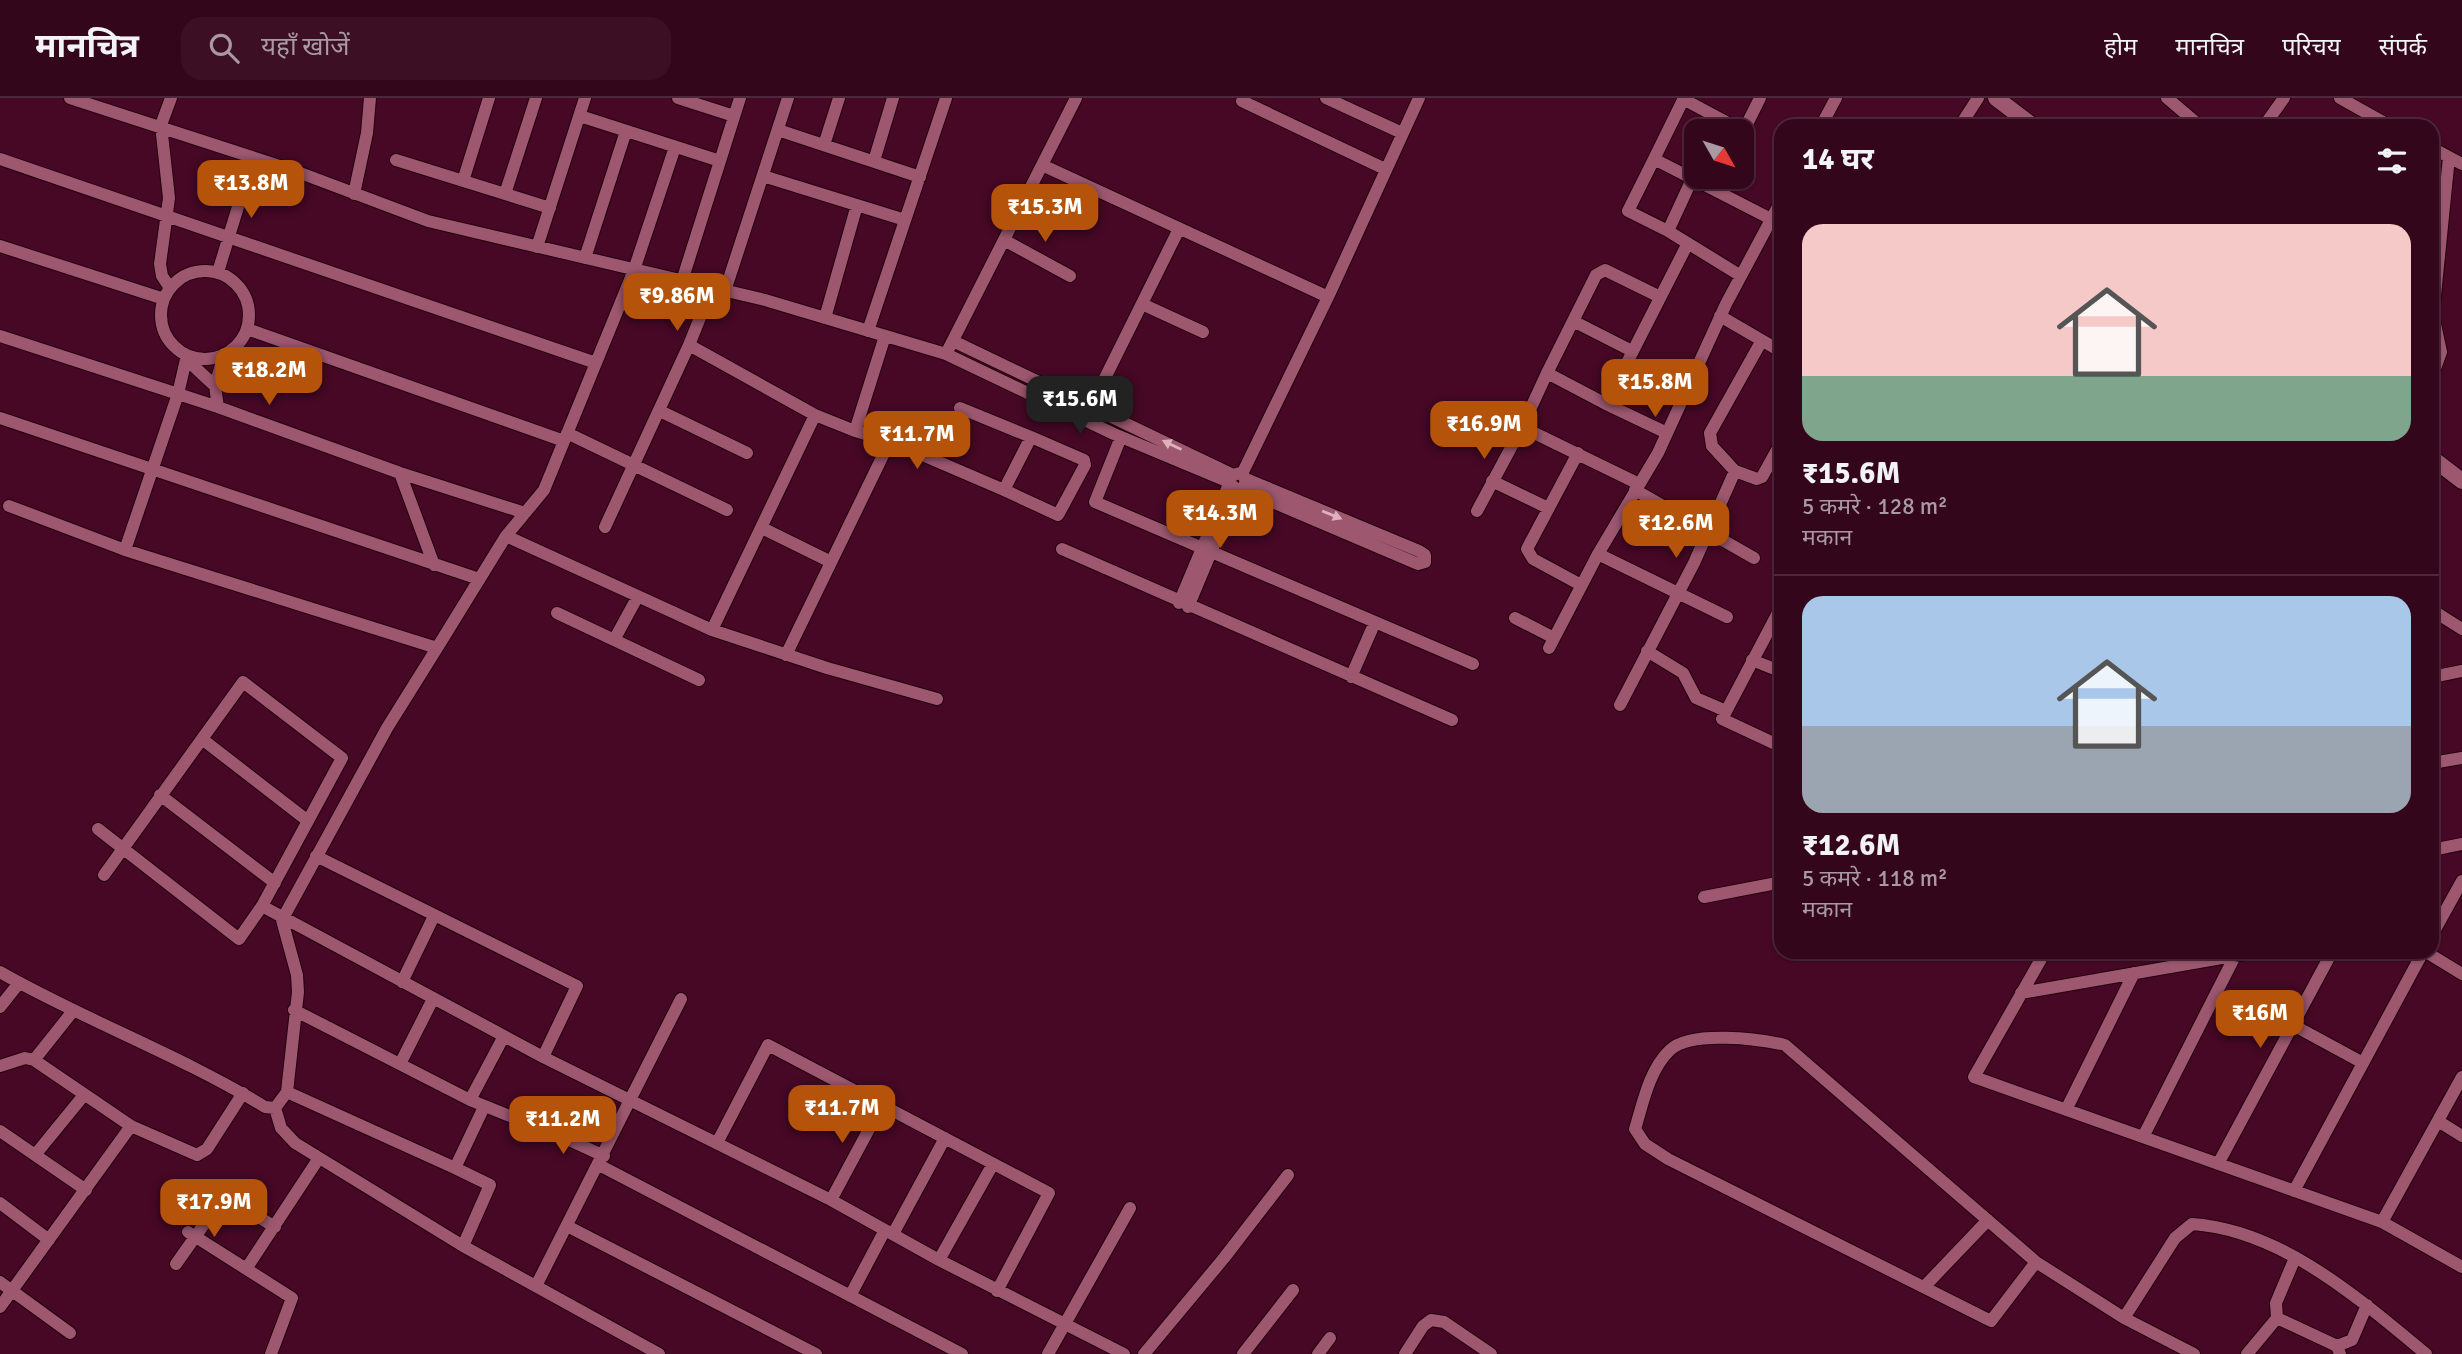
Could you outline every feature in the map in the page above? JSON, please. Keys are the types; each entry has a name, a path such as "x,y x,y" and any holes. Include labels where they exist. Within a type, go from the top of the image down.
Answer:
{"street":[{"path":"70,98 161,125 428,221 719,289 946,354 1121,437 1372,538"},
{"path":"171,98 161,125 168,177 169,217 160,264 167,294 161,321 164,332 178,350 215,386"},
{"path":"354,194 367,133 370,98"},
{"path":"463,181 489,98"},
{"path":"505,194 536,98"},
{"path":"537,247 586,98"},
{"path":"681,281 740,98"},
{"path":"605,527 689,345 719,289 763,176 788,98"},
{"path":"824,145 839,98"},
{"path":"874,161 893,98"},
{"path":"868,331 946,98"},
{"path":"946,354 1076,98"},
{"path":"1326,98 1402,133"},
{"path":"1184,605 1237,482 1328,297 1419,98"},
{"path":"1750,119 1760,98"},
{"path":"1825,119 1836,98"},
{"path":"1964,119 1978,98"},
{"path":"1997,98 2024,119"},
{"path":"2167,98 2192,119"},
{"path":"2269,119 2284,98"},
{"path":"2340,98 2368,119"},
{"path":"684,99 734,116"},
{"path":"1240,99 1385,169"},
{"path":"1717,119 1684,99 1628,211 1668,231 1741,276"},
{"path":"580,116 720,161"},
{"path":"778,130 920,177"},
{"path":"585,258 626,131"},
{"path":"275,1108 287,1092 297,975 282,920 387,728 506,536 544,490 634,270 675,147"},
{"path":"2439,154 2462,164"},
{"path":"218,272 253,158"},
{"path":"0,159 596,363"},
{"path":"1654,159 1684,173"},
{"path":"396,160 550,208"},
{"path":"1042,165 1328,297"},
{"path":"763,176 905,220"},
{"path":"1668,231 1687,189"},
{"path":"1727,189 1771,219"},
{"path":"825,318 857,205"},
{"path":"1515,618 1552,643 1581,585 1667,433 1720,316 1774,214"},
{"path":"1102,384 1179,229"},
{"path":"1004,240 1070,276"},
{"path":"1606,404 1688,243"},
{"path":"0,246 167,294"},
{"path":"1477,511 1600,270 1660,297"},
{"path":"167,294 191,273 218,272 235,282 247,299 247,329 234,348 224,355 200,359 187,357"},
{"path":"1142,304 1203,332"},
{"path":"1720,316 1760,342 1774,346"},
{"path":"1573,321 1632,351"},
{"path":"247,329 566,437 634,464 727,510"},
{"path":"0,336 218,407 400,473 525,513"},
{"path":"855,431 885,336"},
{"path":"953,341 1237,482"},
{"path":"1760,342 1710,433 1712,446 1735,471 1757,479 1762,477 1774,456"},
{"path":"689,345 815,415 890,441 1058,514 1086,465 1084,460 960,408"},
{"path":"218,407 215,386 224,355"},
{"path":"125,550 178,394 187,357"},
{"path":"1547,373 1667,433"},
{"path":"660,411 747,453"},
{"path":"712,630 815,415"},
{"path":"0,418 151,471 479,579"},
{"path":"1522,427 1578,453 1754,558"},
{"path":"1004,490 1031,437"},
{"path":"1121,437 1095,502 1473,664"},
{"path":"786,655 890,441"},
{"path":"1578,453 1528,543 1528,553 1581,585"},
{"path":"2439,463 2462,481"},
{"path":"1620,705 1679,592 1735,471"},
{"path":"400,473 435,565"},
{"path":"1492,481 1548,508"},
{"path":"9,506 125,550 437,648"},
{"path":"761,528 831,562"},
{"path":"506,536 712,630 786,655 937,699"},
{"path":"1062,549 1184,605 1452,720"},
{"path":"1598,554 1727,617"},
{"path":"614,640 638,596"},
{"path":"557,614 699,680"},
{"path":"2439,614 2462,629"},
{"path":"1774,620 1722,719 1774,743"},
{"path":"1350,677 1375,622"},
{"path":"1647,651 1683,673 1696,698 1726,711"},
{"path":"1752,660 1774,669"},
{"path":"2439,676 2462,671"},
{"path":"98,829 122,847 239,939 262,906 342,758 243,682 122,847 104,874"},
{"path":"202,739 308,821"},
{"path":"2439,762 2462,758"},
{"path":"160,795 275,883"},
{"path":"2439,848 2462,844"},
{"path":"316,856 577,986 543,1057"},
{"path":"2439,922 2462,881"},
{"path":"1704,897 1774,884"},
{"path":"262,906 282,920 543,1057 831,1200 940,1260 1124,1354"},
{"path":"402,982 434,916"},
{"path":"2041,959 1974,1077 2382,1222 2462,1267"},
{"path":"2021,993 2217,959"},
{"path":"2143,1138 2233,959"},
{"path":"2218,1164 2328,959"},
{"path":"2294,1191 2421,959"},
{"path":"2437,959 2462,974"},
{"path":"0,972 74,1011 161,1050 265,1107 275,1108"},
{"path":"2066,1110 2134,973"},
{"path":"0,1007 19,983"},
{"path":"400,1064 433,999"},
{"path":"536,1286 681,999"},
{"path":"294,1010 484,1107 535,1125 962,1354"},
{"path":"34,1060 74,1011"},
{"path":"2293,1025 2363,1063"},
{"path":"470,1100 503,1036"},
{"path":"2036,1262 1991,1321 1668,1159 1645,1144 1635,1129 1656,1068 1671,1048 1715,1037 1762,1040 1786,1045 2036,1262 2124,1318 2194,1354"},
{"path":"717,1143 768,1045 1049,1193 998,1290"},
{"path":"0,1066 25,1058 34,1060 131,1126 197,1154 207,1149 243,1093"},
{"path":"2382,1222 2462,1077"},
{"path":"287,1092 490,1185 463,1246"},
{"path":"35,1155 84,1095"},
{"path":"831,1200 882,1105"},
{"path":"455,1168 484,1107"},
{"path":"275,1108 287,1136 318,1158 463,1246 659,1354"},
{"path":"2438,1121 2462,1136"},
{"path":"0,1307 131,1126"},
{"path":"0,1131 86,1190"},
{"path":"850,1296 945,1138"},
{"path":"246,1269 318,1158"},
{"path":"940,1260 993,1164"},
{"path":"1144,1354 1224,1258 1287,1174"},
{"path":"176,1264 192,1234 224,1196 275,1227"},
{"path":"0,1203 49,1240"},
{"path":"1048,1354 1130,1209"},
{"path":"1924,1287 1988,1220"},
{"path":"2124,1318 2175,1238 2192,1224 2221,1226 2295,1258 2367,1305 2426,1354"},
{"path":"567,1226 816,1354"},
{"path":"192,1234 292,1298 271,1354"},
{"path":"2247,1354 2277,1318 2276,1303 2295,1258"},
{"path":"0,1282 70,1333"},
{"path":"1243,1354 1293,1290"},
{"path":"2277,1318 2339,1350 2351,1340 2367,1305"},
{"path":"1405,1354 1423,1326 1437,1320 1491,1354"},
{"path":"1318,1354 1330,1339"}]}
